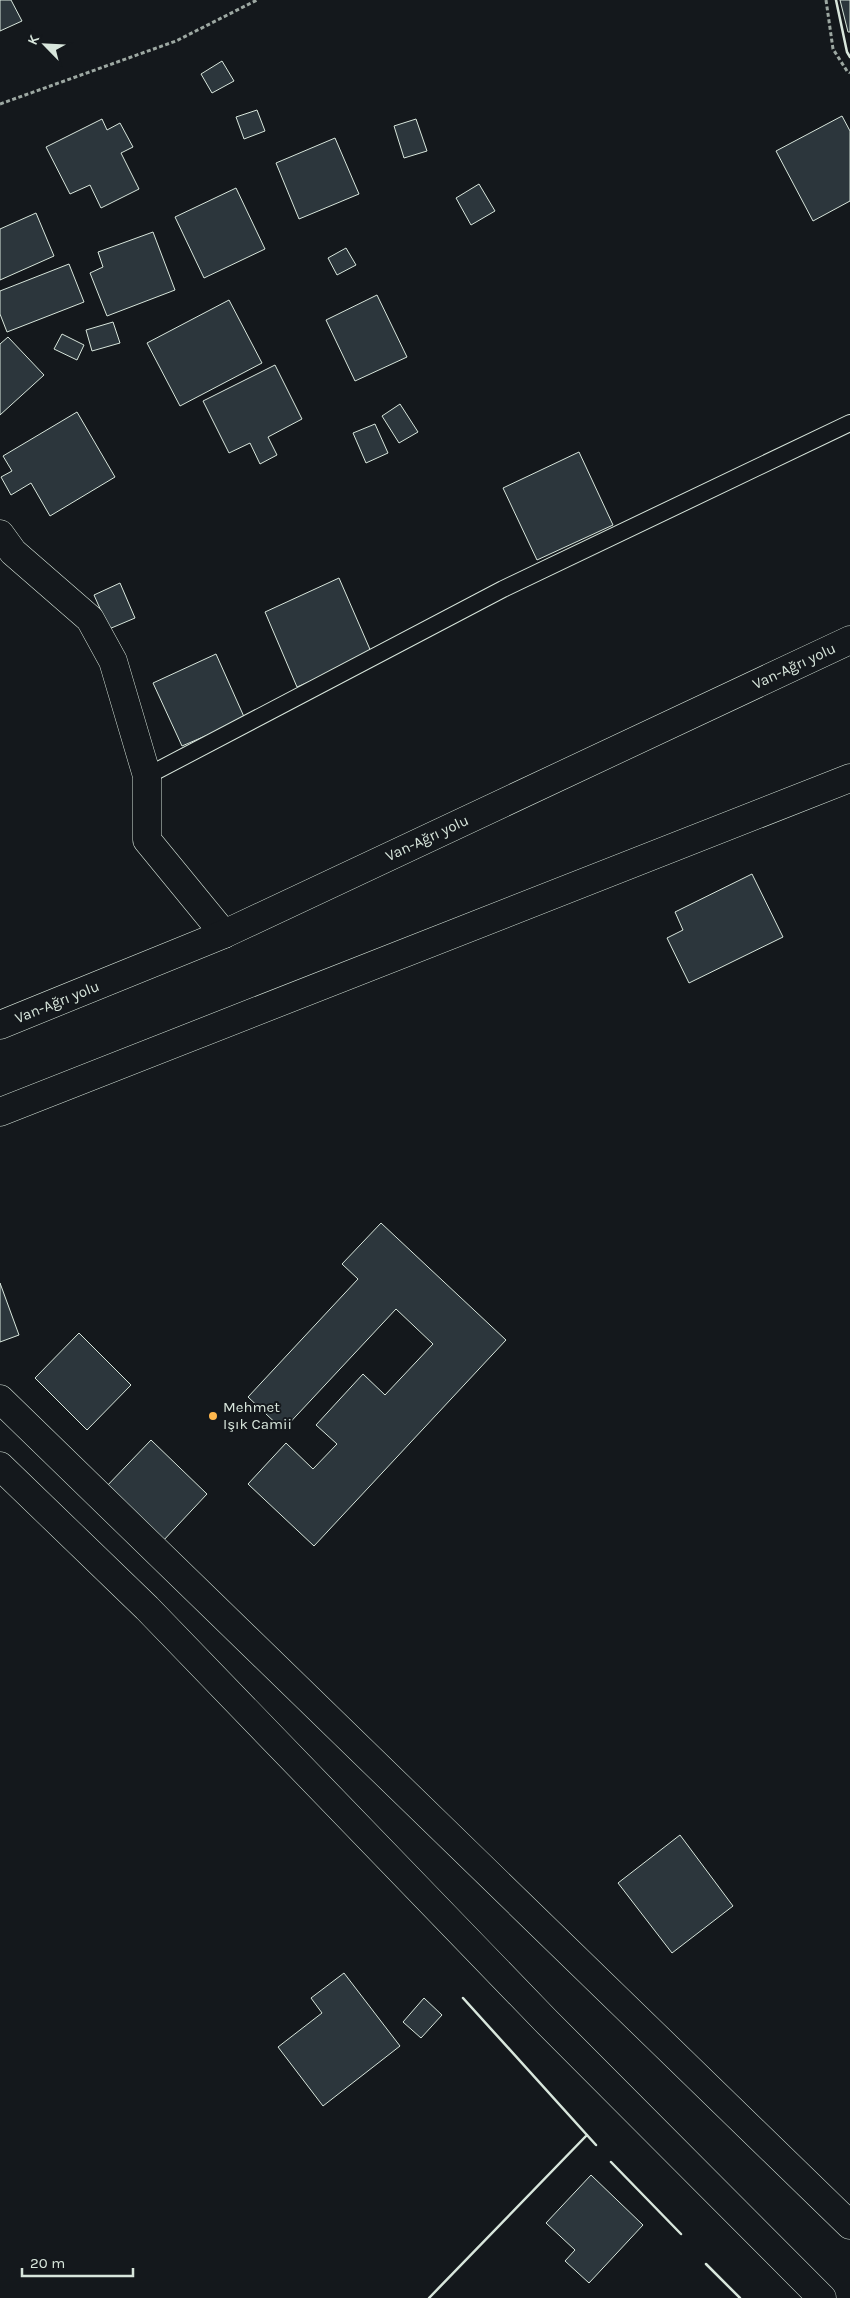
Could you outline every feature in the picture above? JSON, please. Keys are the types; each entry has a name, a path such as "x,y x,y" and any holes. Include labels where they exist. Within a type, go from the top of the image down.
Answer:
{"main road":[{"path":"0,534 13,552 90,619 113,661 147,776 147,840 224,934"},
{"name":"Van-Ağrı yolu","path":"0,1025 224,934 850,640"},
{"path":"0,1112 850,778"},
{"path":"0,1399 850,2225"},
{"path":"0,1466 146,1608 545,2020 822,2298"}],"lane":[{"path":"147,776 503,589 850,423"}],"path":[{"path":"0,104 176,41 257,0"},
{"path":"826,0 833,48 847,71 850,72"}],"building":[{"path":"0,0 11,0 22,21 0,31"},
{"path":"840,0 850,0 850,32 848,32"},
{"path":"222,61 234,81 212,93 201,74"},
{"path":"257,110 265,131 244,139 236,117"},
{"path":"842,116 850,131 850,201 813,221 776,151"},
{"path":"102,119 107,130 120,123 133,147 121,153 139,189 101,208 90,185 70,194 46,147"},
{"path":"416,119 427,151 404,158 394,126"},
{"path":"335,138 359,194 299,219 276,163"},
{"path":"479,184 495,211 471,225 456,198"},
{"path":"236,188 265,249 204,278 175,217"},
{"path":"36,213 54,256 0,280 0,229"},
{"path":"153,232 175,290 107,316 90,273 103,267 98,252"},
{"path":"346,248 356,265 337,275 328,258"},
{"path":"69,264 84,302 7,332 0,314 0,291"},
{"path":"377,295 407,357 355,381 326,320"},
{"path":"229,300 262,363 180,406 147,343"},
{"path":"113,322 120,343 92,351 86,330"},
{"path":"62,334 84,345 77,360 54,349"},
{"path":"8,337 44,375 0,415 0,344"},
{"path":"275,365 302,419 268,437 277,455 260,464 250,443 229,453 203,401"},
{"path":"400,404 418,432 399,443 382,416"},
{"path":"77,412 115,477 50,516 31,483 11,495 1,477 12,471 3,456"},
{"path":"375,424 388,453 366,463 353,433"},
{"path":"579,452 613,525 537,560 503,488"},
{"path":"339,578 372,654 297,687 265,612"},
{"path":"120,583 135,618 109,629 94,595"},
{"path":"216,654 245,719 182,746 153,683"},
{"path":"752,874 783,937 689,983 667,938 683,930 675,912"},
{"path":"381,1223 506,1340 314,1546 248,1484 286,1443 313,1469 337,1444 316,1425 363,1374 385,1395 433,1344 396,1309 283,1430 248,1397 358,1279 342,1264"},
{"path":"0,1283 19,1335 0,1342"},
{"path":"79,1333 131,1385 87,1430 35,1378"},
{"path":"151,1440 207,1494 162,1542 105,1488"},
{"path":"680,1835 733,1906 672,1953 618,1883"},
{"path":"344,1973 400,2046 323,2106 278,2047 322,2013 311,1998"},
{"path":"424,1998 442,2015 421,2038 403,2022"},
{"path":"591,2175 643,2225 589,2283 565,2261 575,2250 546,2223"}],"wall":[{"path":"836,0 847,52 850,57"},
{"path":"463,1998 596,2145"},
{"path":"429,2298 587,2135"},
{"path":"611,2162 681,2234"},
{"path":"706,2264 740,2298"}],"place":[{"name":"Mehmet Işık Camii","path":"213,1416"}]}
